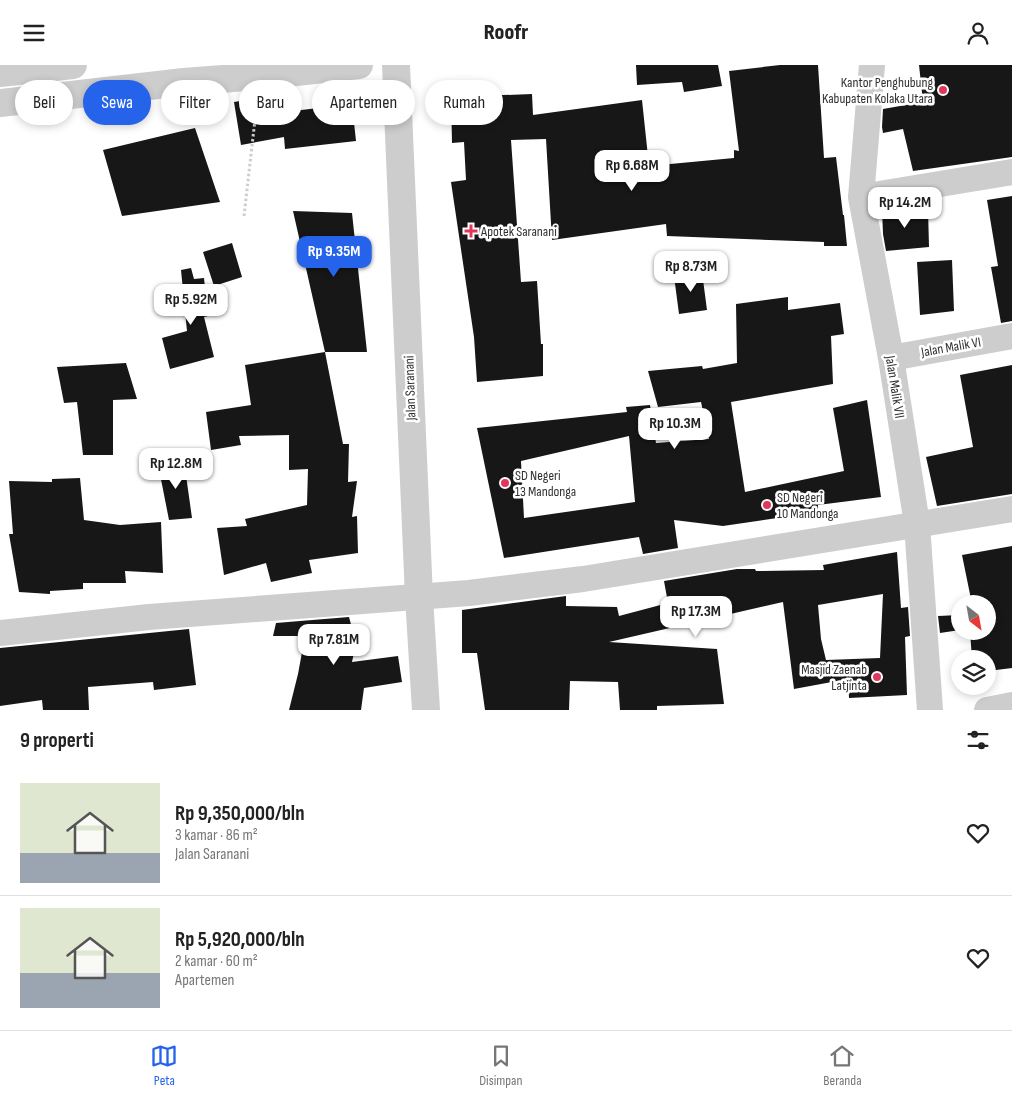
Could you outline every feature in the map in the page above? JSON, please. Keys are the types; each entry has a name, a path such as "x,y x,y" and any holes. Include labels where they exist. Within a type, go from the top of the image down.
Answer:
{"street":[{"path":"17,69 73,65"},
{"path":"0,103 184,82 359,65"},
{"name":"Jalan Saranani","path":"396,65 419,597 426,710"},
{"name":"Jalan Malik VII","path":"872,65 861,197 917,524 930,710"},
{"path":"861,197 1012,172"},
{"name":"Jalan Malik VI","path":"890,358 1012,336"},
{"path":"0,633 149,617 469,593 583,579 1012,509"},
{"path":"987,710 1012,705"}],"path":[{"path":"244,216 260,76"}],"building":[{"path":"636,65 718,65 722,86 684,92 682,82 637,85"},
{"path":"780,65 818,65 824,158 836,157 847,246 824,246 824,242 667,236 666,224 552,240 546,139 511,140 521,282 537,281 541,344 543,344 543,376 477,382 474,337 451,182 466,180 464,142 452,143 452,125 503,125 503,95 532,94 533,115 642,100 649,166 734,158 734,150 739,151 729,71"},
{"path":"919,65 1012,65 1012,157 913,171 903,129 883,133 883,109 923,102"},
{"path":"239,101 239,125 302,125 302,110 312,109 312,125 354,125 356,141 285,149 284,137 241,145 234,102"},
{"path":"195,128 220,202 122,216 103,150"},
{"path":"1012,196 1012,321 1001,323 991,267 998,266 987,200"},
{"path":"882,209 928,209 929,247 886,251"},
{"path":"293,211 352,213 367,352 325,352"},
{"path":"232,243 242,277 214,286 203,252"},
{"path":"952,260 954,311 920,315 917,262"},
{"path":"191,268 194,279 204,278 208,316 204,317 214,357 170,369 162,338 187,331 181,270"},
{"path":"702,272 707,310 679,314 674,276"},
{"path":"788,297 788,310 840,303 844,334 831,336 833,384 731,402 745,492 844,471 833,408 867,400 881,497 818,505 818,512 723,526 674,520 678,548 643,554 639,537 504,558 477,428 627,412 626,407 650,405 656,443 709,439 701,402 658,407 648,371 702,366 703,369 737,363 736,304","holes":["629,436 635,502 524,518 521,461"]},
{"path":"325,352 343,444 349,444 348,482 357,481 352,517 357,516 358,553 309,560 312,573 271,582 266,563 224,575 217,528 247,526 245,519 307,505 308,469 289,470 289,435 239,436 241,445 211,450 206,412 251,405 245,365"},
{"path":"126,363 137,399 113,400 113,455 83,455 77,402 64,403 57,367"},
{"path":"1012,365 1012,494 937,506 926,457 973,447 960,375"},
{"path":"184,461 192,518 169,520 158,464"},
{"path":"80,478 84,520 120,525 161,522 163,573 125,571 126,583 83,583 83,589 50,591 50,594 19,592 9,534 13,534 9,481 52,482 52,479"},
{"path":"1012,546 1012,668 996,670 996,650 971,650 971,640 996,640 996,595 970,595 962,555"},
{"path":"897,552 901,608 908,607 910,636 905,637 907,695 849,698 848,679 794,689 783,602 609,642 717,649 724,704 657,706 657,710 620,710 618,682 570,681 569,710 485,710 477,653 462,653 462,610 566,596 566,606 617,607 619,616 668,603 664,581 737,569 755,569 756,571 824,570 823,565","holes":["883,594 880,658 826,660 821,639 818,605"]},
{"path":"951,615 951,631 940,633 938,616"},
{"path":"349,617 356,643 352,662 398,656 402,682 364,688 361,710 289,710 305,636 273,636 276,623"},
{"path":"189,629 196,685 154,690 153,682 88,687 89,710 43,710 42,700 0,706 0,648"}],"place":[{"name":"Kantor Penghubung Kabupaten Kolaka Utara","path":"943,90"},
{"name":"Apotek Saranani","path":"471,231"},
{"name":"SD Negeri 13 Mandonga","path":"505,483"},
{"name":"SD Negeri 10 Mandonga","path":"767,505"},
{"name":"Masjid Zaenab Latjinta","path":"877,677"}]}
